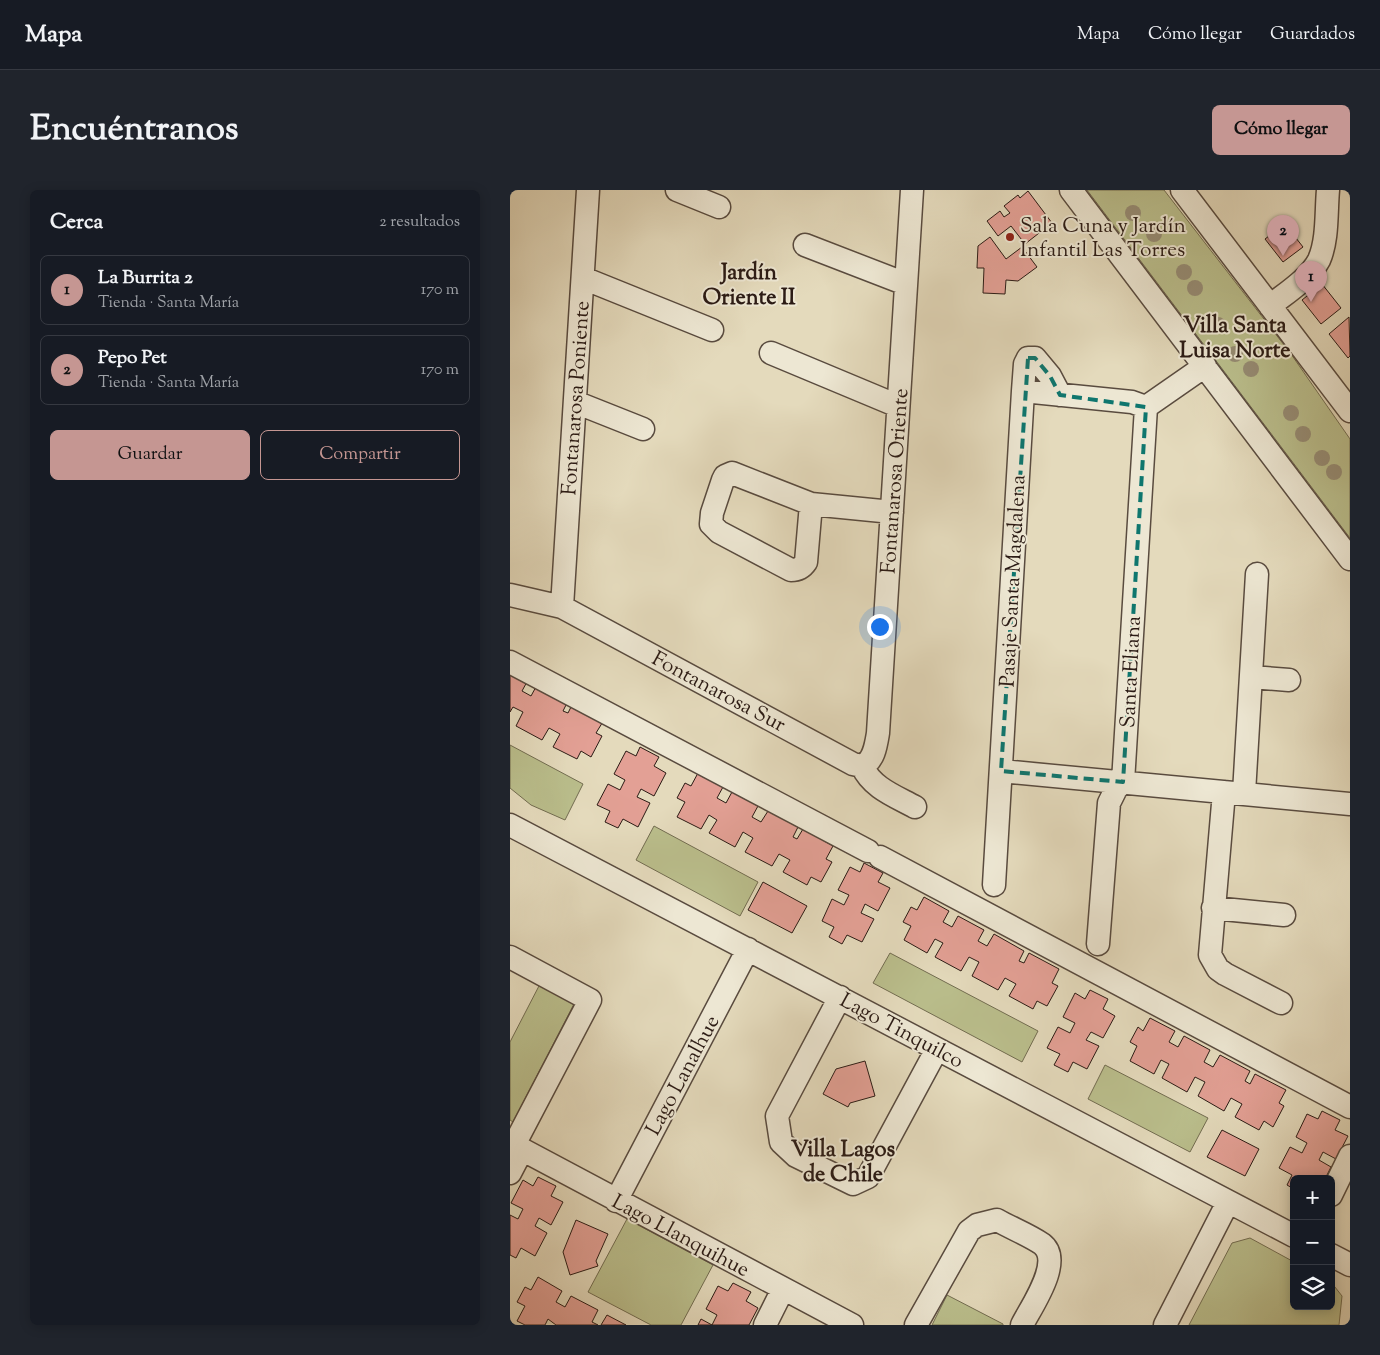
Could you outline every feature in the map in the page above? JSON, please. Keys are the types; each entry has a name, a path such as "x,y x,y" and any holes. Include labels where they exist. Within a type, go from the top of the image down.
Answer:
{"street":[{"name":"Fontanarosa Poniente","path":"562,607 588,190"},
{"path":"677,190 719,207"},
{"name":"Fontanarosa Oriente","path":"862,766 869,761 873,754 878,733 912,190"},
{"path":"1071,190 1350,559"},
{"path":"1182,190 1350,411"},
{"path":"1270,306 1308,275 1319,260 1322,250 1328,190"},
{"path":"806,245 906,284"},
{"path":"583,278 712,330"},
{"path":"771,353 898,406"},
{"name":"Pasaje Santa Magdalena","path":"994,885 1026,360 1032,357 1050,376 1060,394"},
{"path":"1023,391 1132,402 1146,407 1205,366"},
{"path":"575,402 643,429"},
{"name":"Santa Eliana","path":"1123,782 1146,407"},
{"path":"810,504 806,562 800,569 796,570 791,570 719,532 711,524 712,513 723,480 725,476 732,472 810,504 892,512"},
{"path":"1257,574 1251,677 1234,793 1213,908 1209,947 1213,962 1225,974 1281,1003"},
{"name":"Fontanarosa Sur","path":"510,595 562,607 847,761 862,766"},
{"path":"510,662 1350,1107"},
{"path":"1251,677 1289,680"},
{"path":"862,766 868,778 878,787 915,807"},
{"path":"1000,771 1350,804"},
{"path":"1098,944 1109,803 1116,789 1123,782"},
{"name":"Lago Tinquilco","path":"510,825 1290,1234"},
{"path":"1213,908 1284,915"},
{"name":"Lago Lanalhue","path":"616,1201 748,949"},
{"path":"510,957 590,1000 515,1146 510,1173"},
{"path":"840,998 777,1116 781,1142 796,1156 853,1184 868,1177 937,1049"},
{"name":"Lago Llanquihue","path":"515,1146 852,1325"},
{"path":"1335,1187 1350,1156"},
{"path":"1166,1325 1228,1202"},
{"path":"916,1325 969,1232 986,1221 997,1220 1043,1245 1050,1257 1050,1271 1022,1325"},
{"path":"1335,1257 1350,1265"},
{"path":"765,1325 783,1289"}],"highlighted area":[{"path":"1028,358 1035,358 1050,376 1060,395 1146,407 1123,782 1001,771"}],"green space":[{"path":"1087,190 1164,190 1291,354 1350,439 1350,538"},
{"path":"510,745 583,784 565,820 531,805 510,788"},
{"path":"654,826 758,882 740,916 636,860"},
{"path":"890,953 1038,1031 1022,1062 873,983"},
{"path":"540,984 575,1002 513,1122 510,1120 510,1042"},
{"path":"1105,1065 1208,1118 1190,1152 1088,1099"},
{"path":"627,1219 713,1265 681,1325 651,1325 588,1292"},
{"path":"1250,1238 1290,1260 1290,1310 1335,1310 1335,1287 1342,1296 1339,1325 1189,1325 1232,1243"},
{"path":"947,1295 1003,1324 1003,1325 932,1325"}],"building":[{"path":"1028,191 1052,223 1025,244 1011,226 998,236 987,221 1000,211 1004,217 1010,213 1004,206 1018,195 1020,198"},
{"path":"1285,224 1303,247 1283,262 1265,239"},
{"path":"990,237 1006,259 1022,247 1037,267 1018,281 1006,280 1005,294 983,293 984,268 977,268 978,246"},
{"path":"1322,284 1341,308 1321,324 1302,300"},
{"path":"1349,317 1350,356 1348,358 1329,334"},
{"path":"510,670 528,680 522,691 531,696 537,685 568,701 563,711 568,713 573,703 604,720 596,733 602,736 591,757 581,751 577,759 553,747 560,734 549,728 542,740 516,726 523,712 513,707 510,712"},
{"path":"640,747 659,757 654,766 666,773 654,796 641,789 637,797 650,803 638,827 623,819 618,828 605,822 610,811 597,805 608,784 620,790 625,780 614,774 626,751 636,756"},
{"path":"698,773 723,787 717,798 726,803 732,792 758,806 752,817 761,822 768,811 798,827 793,837 797,839 803,829 833,846 826,859 832,862 821,882 811,877 807,885 783,872 790,860 779,854 772,866 745,852 753,838 743,832 735,847 709,833 717,820 709,815 701,829 677,817 685,802 677,798 685,783 691,786"},
{"path":"864,863 883,873 878,882 890,888 878,911 865,904 861,913 874,919 862,942 847,935 842,944 829,937 834,927 822,921 832,899 844,905 849,895 838,890 850,867 860,872"},
{"path":"763,882 807,906 792,933 748,910"},
{"path":"924,897 949,911 943,922 952,927 958,916 984,930 978,941 987,946 994,934 1024,951 1019,961 1024,963 1029,953 1059,969 1052,983 1058,986 1047,1006 1037,1001 1033,1009 1009,996 1016,984 1005,978 998,990 972,976 979,962 969,957 961,971 935,957 943,943 935,939 927,953 904,940 911,926 903,922 911,907 917,910"},
{"path":"1090,990 1108,999 1103,1009 1115,1016 1103,1038 1091,1032 1086,1040 1099,1046 1087,1069 1073,1062 1068,1072 1054,1065 1060,1054 1047,1048 1058,1027 1070,1033 1075,1023 1063,1017 1075,993 1085,999"},
{"path":"1150,1018 1175,1031 1169,1042 1178,1047 1184,1036 1210,1050 1204,1062 1213,1067 1220,1055 1250,1071 1245,1081 1250,1084 1255,1074 1286,1090 1279,1103 1284,1106 1273,1127 1264,1121 1259,1130 1235,1117 1242,1104 1231,1098 1224,1111 1198,1096 1205,1082 1195,1077 1187,1092 1162,1078 1169,1064 1161,1060 1154,1074 1130,1061 1137,1046 1130,1042 1138,1027 1143,1031"},
{"path":"865,1061 875,1096 850,1103 848,1107 823,1094 836,1069"},
{"path":"1322,1111 1340,1120 1335,1130 1348,1136 1336,1159 1323,1152 1319,1160 1331,1167 1327,1175 1292,1175 1279,1168 1290,1147 1302,1153 1307,1143 1296,1137 1307,1114 1318,1119"},
{"path":"1222,1130 1259,1149 1245,1176 1207,1157"},
{"path":"538,1177 556,1186 551,1196 563,1202 551,1225 539,1218 535,1226 547,1233 535,1256 521,1248 516,1258 510,1255 510,1215 518,1219 523,1209 511,1203 523,1180 533,1186"},
{"path":"576,1220 608,1234 596,1261 598,1266 570,1275 563,1252"},
{"path":"538,1277 562,1291 556,1302 565,1307 571,1296 598,1310 592,1322 598,1325 556,1325 548,1319 545,1325 525,1325 517,1321 525,1306 517,1302 525,1287 531,1290"},
{"path":"733,1283 751,1292 746,1301 758,1308 749,1325 712,1325 717,1315 706,1309 718,1286 728,1291"},
{"path":"607,1315 626,1325 601,1325"},
{"path":"701,1319 712,1325 698,1325"}],"place":[{"name":"Sala Cuna y Jardín Infantil Las Torres","path":"1010,237"},
{"name":"Pepo Pet","path":"1283,256"},
{"name":"La Burrita 2","path":"1311,302"}],"district":[{"name":"Jardín Oriente II","path":"749,284"},
{"name":"Villa Santa Luisa Norte","path":"1235,336"},
{"name":"Villa Lagos de Chile","path":"843,1160"}]}
